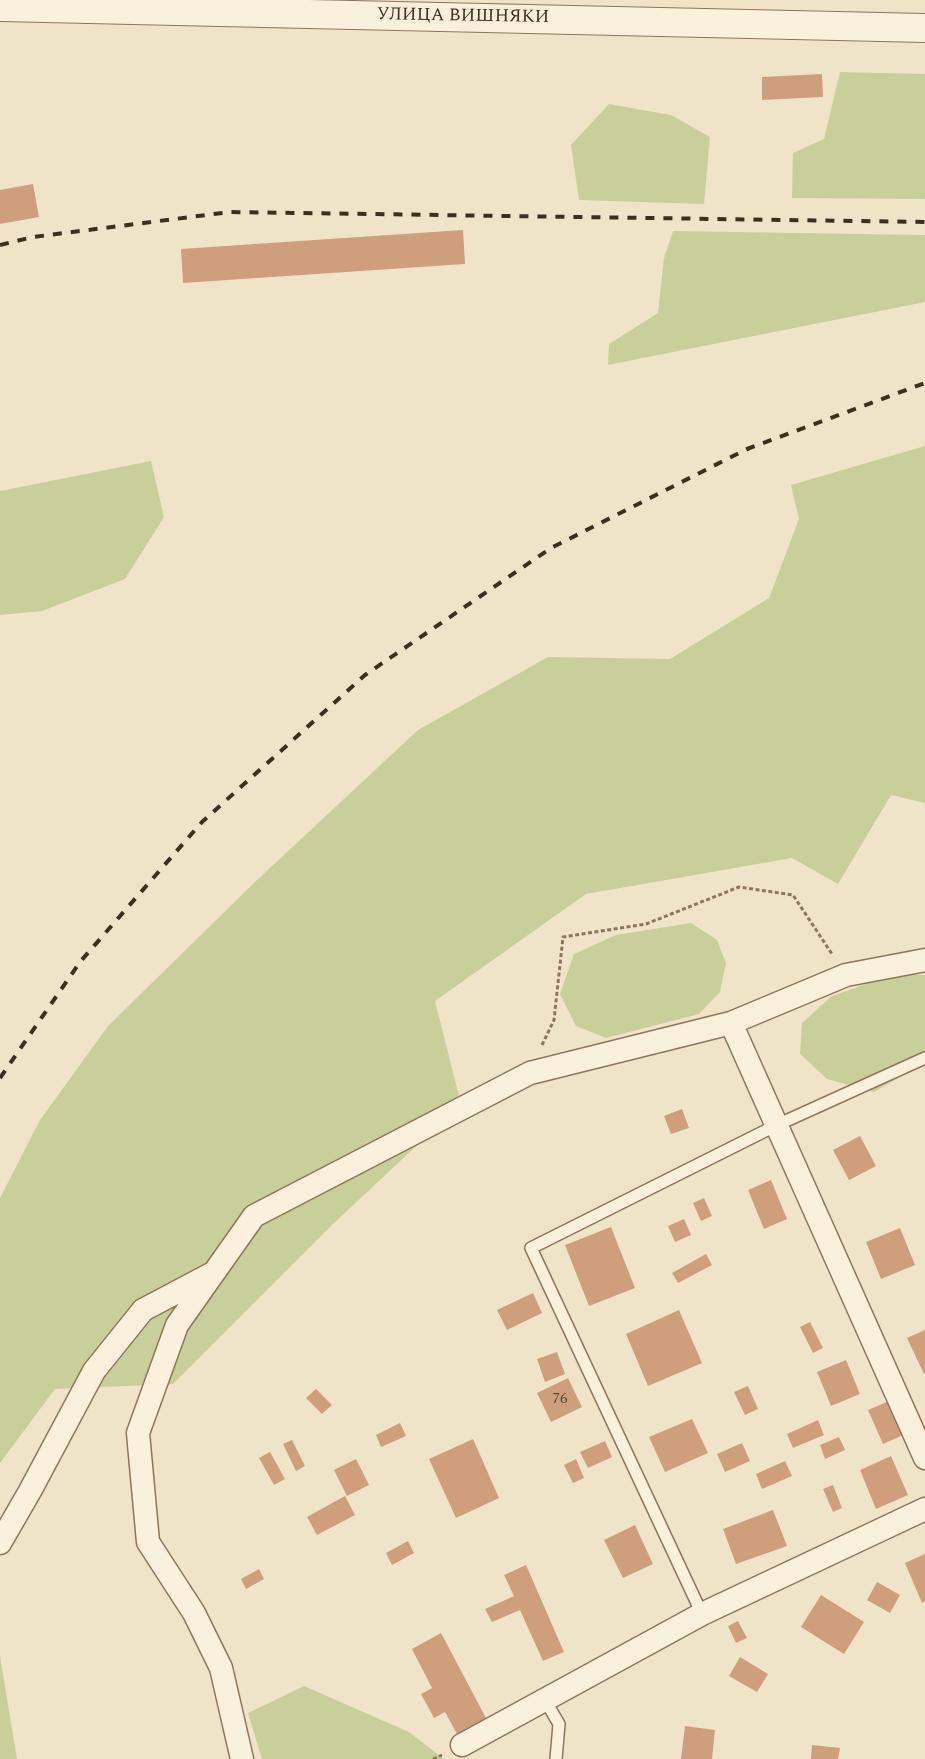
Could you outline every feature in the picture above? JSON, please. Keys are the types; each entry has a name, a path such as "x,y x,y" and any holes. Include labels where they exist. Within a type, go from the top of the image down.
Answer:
{"street":[{"name":"УЛИЦА ВИШНЯКИ","path":"0,7 925,28"},
{"path":"242,1759 222,1668 194,1614 148,1542 138,1433 176,1325 254,1216 530,1073 731,1023 846,976 925,960"},
{"path":"731,1023 925,1458"},
{"path":"0,1543 30,1491 94,1370 143,1310 214,1272"},
{"path":"462,1745 702,1614 925,1509"}],"lane":[{"path":"702,1614 531,1248 777,1126 925,1058"},
{"path":"545,1700 559,1724 556,1759"}],"path":[{"path":"530,1073 554,1020 562,936 646,924 739,887 793,895 846,976"}],"green space":[{"path":"840,72 925,74 925,199 792,198 793,153 824,139"},
{"path":"609,104 671,115 710,137 704,204 579,200 571,145"},
{"path":"673,231 925,235 925,302 608,365 609,344 658,313 664,258"},
{"path":"925,446 925,803 891,795 838,884 792,858 586,894 435,1001 461,1104 332,1225 173,1384 55,1389 0,1463 0,1198 40,1120 108,1026 257,880 418,730 548,657 670,659 769,598 799,519 791,485"},
{"path":"151,461 164,517 125,579 42,611 0,615 0,491"},
{"path":"691,923 717,940 726,963 720,992 699,1014 606,1038 576,1026 560,994 574,954 616,935"},
{"path":"894,974 925,975 925,1062 874,1092 827,1079 800,1054 802,1023 832,996"},
{"path":"0,1656 17,1759 0,1759"},
{"path":"304,1686 409,1732 444,1759 262,1759 248,1713"}],"building":[{"path":"822,74 823,97 762,100 762,77"},
{"path":"33,184 39,217 0,224 0,190"},
{"path":"463,230 465,264 183,283 181,249"},
{"path":"682,1109 689,1128 671,1134 664,1116"},
{"path":"860,1136 876,1166 849,1180 833,1150"},
{"path":"771,1180 787,1219 764,1229 748,1190"},
{"path":"704,1198 712,1216 701,1221 693,1203"},
{"path":"684,1219 691,1235 675,1242 668,1226"},
{"path":"611,1227 635,1288 589,1306 565,1245"},
{"path":"900,1228 915,1265 881,1279 866,1242"},
{"path":"706,1254 712,1265 678,1283 672,1273"},
{"path":"533,1293 542,1313 507,1330 497,1310"},
{"path":"679,1310 702,1363 648,1386 626,1334"},
{"path":"810,1322 823,1348 813,1353 800,1327"},
{"path":"925,1330 925,1373 924,1374 907,1338"},
{"path":"557,1352 565,1374 545,1382 537,1359"},
{"path":"846,1360 860,1394 831,1406 817,1372"},
{"path":"568,1378 582,1407 551,1422 537,1393"},
{"path":"748,1386 758,1409 745,1415 734,1392"},
{"path":"316,1389 332,1405 322,1414 306,1398"},
{"path":"889,1401 903,1435 883,1444 868,1410"},
{"path":"692,1419 708,1453 665,1472 649,1437"},
{"path":"818,1420 824,1435 793,1448 787,1434"},
{"path":"400,1423 406,1436 381,1447 376,1435"},
{"path":"839,1437 845,1450 825,1459 820,1445"},
{"path":"473,1439 499,1498 456,1518 429,1459"},
{"path":"292,1440 305,1466 296,1471 283,1444"},
{"path":"605,1441 612,1457 588,1468 580,1452"},
{"path":"742,1443 750,1461 725,1472 717,1454"},
{"path":"270,1452 285,1479 274,1485 259,1458"},
{"path":"891,1456 908,1495 876,1509 860,1470"},
{"path":"356,1459 369,1485 347,1496 334,1470"},
{"path":"576,1459 584,1478 573,1483 564,1465"},
{"path":"785,1461 792,1476 762,1489 756,1474"},
{"path":"833,1485 842,1508 833,1512 823,1489"},
{"path":"345,1496 355,1515 317,1535 307,1517"},
{"path":"773,1510 787,1546 736,1564 723,1529"},
{"path":"635,1525 653,1564 623,1578 604,1540"},
{"path":"408,1541 414,1553 392,1565 386,1553"},
{"path":"925,1554 925,1601 922,1603 905,1563"},
{"path":"526,1565 564,1652 543,1661 520,1610 492,1622 485,1609 514,1596 504,1575"},
{"path":"259,1569 264,1579 246,1589 241,1579"},
{"path":"877,1582 900,1595 890,1613 867,1600"},
{"path":"821,1595 864,1622 844,1654 801,1627"},
{"path":"738,1621 747,1638 736,1643 728,1626"},
{"path":"441,1633 486,1718 457,1734 445,1712 434,1718 421,1694 432,1688 412,1649"},
{"path":"740,1657 768,1674 757,1692 729,1676"},
{"path":"685,1726 715,1730 712,1759 681,1759"},
{"path":"812,1745 840,1748 838,1759 811,1759"}],"railway":[{"path":"0,245 33,237 230,212 925,222"},
{"path":"0,1078 80,962 202,822 365,675 551,548 747,449 925,383"}]}
